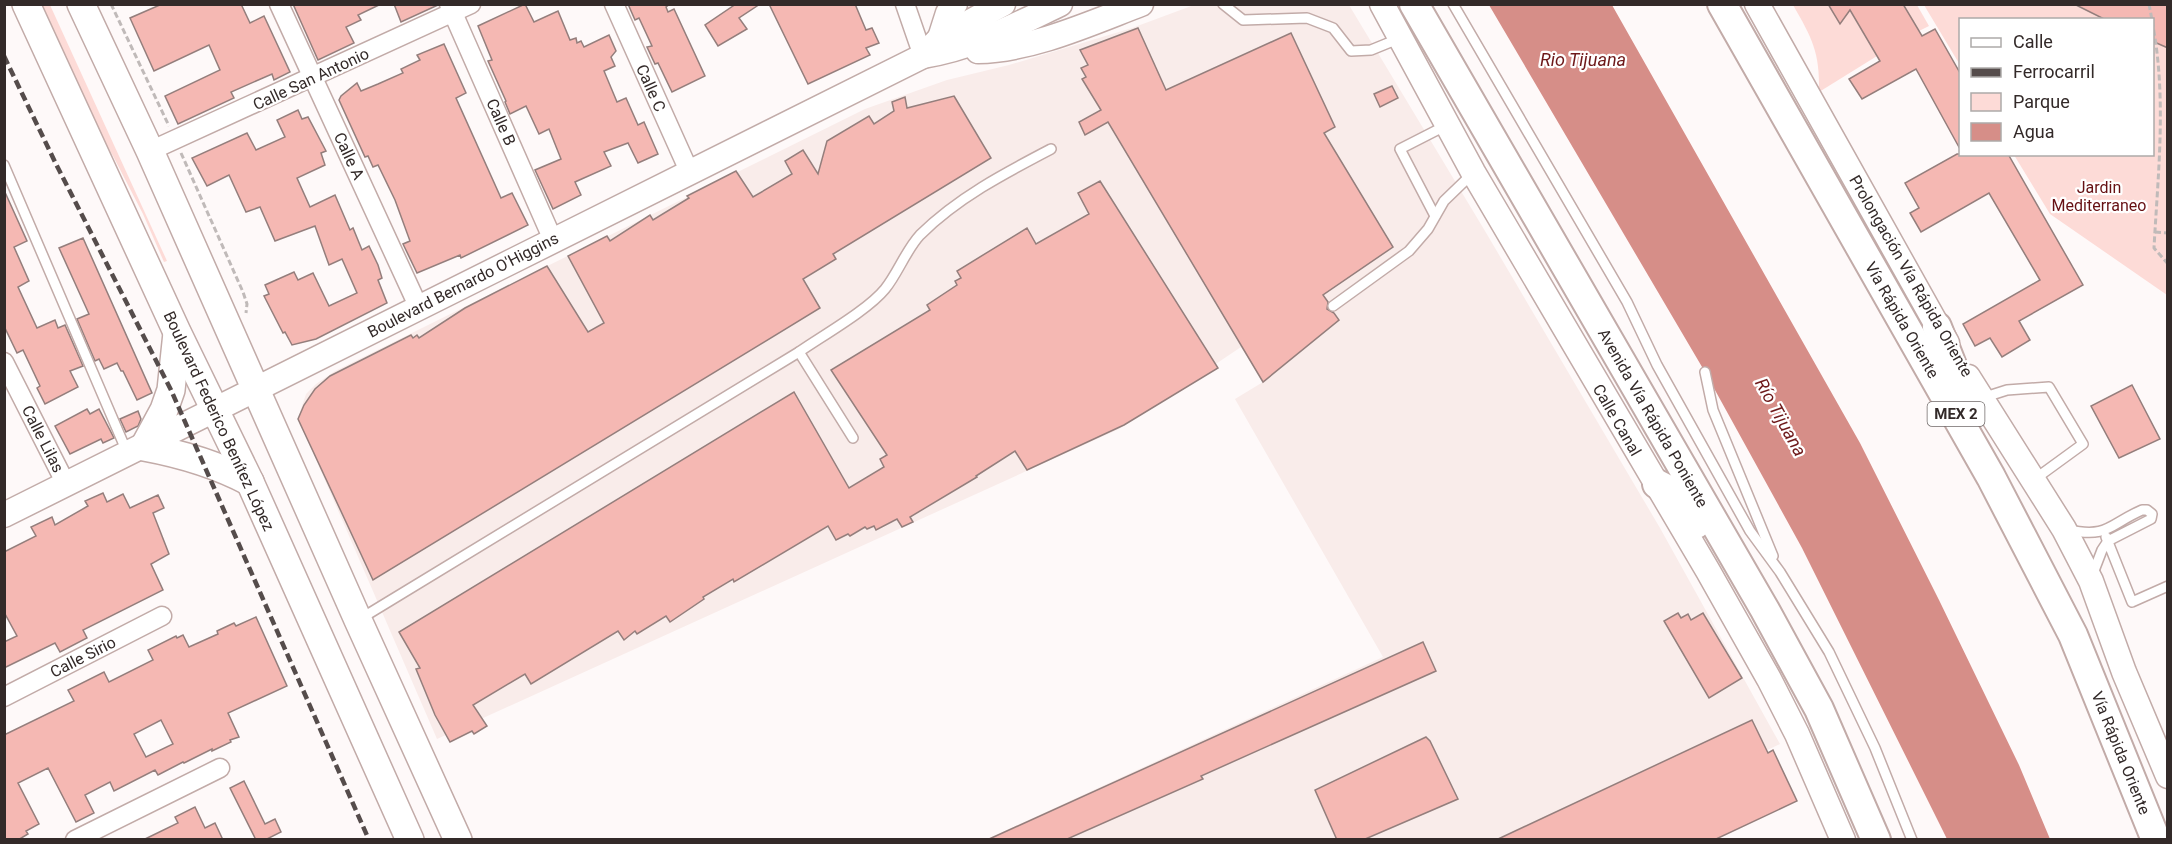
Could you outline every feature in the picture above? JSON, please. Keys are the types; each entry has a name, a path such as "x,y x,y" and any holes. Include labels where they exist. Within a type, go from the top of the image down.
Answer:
{"highway":[{"name":"Avenida Vía Rápida Poniente","path":"1414,4 1765,610 1819,709 1876,840"},
{"name":"Vía Rápida Oriente","path":"1722,4 1991,477 2073,634 2156,840"},
{"path":"1937,327 1957,378 2054,562 2069,600 2073,634"},
{"path":"1657,484 1678,495 1797,691 1819,709"}],"main road":[{"name":"Boulevard Federico Benítez López","path":"26,4 177,332 250,482 410,840"},
{"path":"81,4 150,152 458,840"},
{"path":"956,4 948,13 944,45 987,51 1029,43 1076,29 1141,4"},
{"name":"Boulevard Bernardo O'Higgins","path":"4,515 923,56 944,45 1003,4"},
{"name":"Boulevard Bernardo O'Higgins","path":"944,45 987,39 1060,4"},
{"name":"Calle Canal","path":"1382,4 1473,172 1769,679 1797,734 1843,840"},
{"name":"Prolongación Vía Rápida Oriente","path":"1757,4 1937,327 2064,529 2091,581 2124,672 2163,751 2168,776"},
{"path":"136,451 164,410 171,390 177,332"},
{"path":"136,451 170,452 224,468 250,482"}],"street":[{"name":"Calle A","path":"279,4 419,308"},
{"name":"Calle San Antonio","path":"150,152 313,78 451,9 471,4"},
{"name":"Calle C","path":"614,4 689,171"},
{"path":"905,4 923,56"},
{"name":"Calle B","path":"451,9 553,240"},
{"name":"Calle Lilas","path":"4,362 66,484"},
{"name":"Calle Sirio","path":"4,697 162,616"},
{"path":"75,840 220,768"}],"lane":[{"path":"1223,4 1243,20 1307,18 1333,28 1351,51 1371,50 1401,38"},
{"path":"1453,4 1627,302 1657,365 1750,531 1780,572 1829,652 1875,748 1912,840"},
{"path":"1435,216 1400,149 1447,125"},
{"path":"358,620 799,351 884,291 919,236 955,206 991,181 1051,149"},
{"path":"4,165 136,451"},
{"path":"1333,306 1409,251 1420,240 1444,201 1473,172"},
{"path":"799,351 853,438"},
{"path":"1705,372 1713,410 1780,572"},
{"path":"1982,398 2007,390 2049,387 2083,444 2033,480"},
{"path":"2064,529 2105,536"},
{"path":"2091,581 2105,536"},
{"path":"2105,536 2132,602 2168,586"}],"path":[{"path":"111,4 176,140 243,292 247,303 245,316"},
{"path":"2154,29 2158,47 2160,99 2154,248 2168,264"},
{"path":"2155,232 2168,233"}],"shaded area":[{"path":"1194,5 1349,5 1660,528 1780,744 1580,839 987,839 1383,657 1235,399 1263,382 1241,347 1119,429 437,739 298,418 306,394 316,384 335,371 865,109 947,80 1009,65 1132,28"}],"green space":[{"path":"36,5 50,5 167,261 164,262 143,214 113,156 74,90"},
{"path":"1793,5 1831,5 1829,6 1831,9 1838,5 1848,8 1877,56 1819,92 1818,66 1814,46"},
{"path":"1903,5 1917,5 1929,26 1919,31"},
{"path":"1924,5 2074,5 2104,18 1959,18 1959,63"},
{"name":"Jardin Mediterraneo","path":"2167,5 2167,295 2050,214 2015,156 2154,156 2154,18"}],"water":[{"name":"Rio Tijuana","path":"1489,5 1612,5 1860,443 2019,765 2050,839 1947,839 1802,548 1705,372"}],"building":[{"path":"162,4 241,4 250,23 264,16 290,72 274,80 272,74 231,92 234,98 178,124 165,96 220,70 209,45 154,71 130,18"},
{"path":"293,4 381,4 358,15 361,20 346,27 354,43 318,60"},
{"path":"394,4 438,4 438,5 401,22"},
{"path":"525,4 534,22 558,11 570,40 576,38 577,43 581,41 584,47 609,35 616,51 611,57 615,66 604,71 617,102 626,98 638,125 644,122 658,154 638,163 628,143 604,152 611,166 575,182 581,195 553,209 535,170 561,159 549,129 539,134 526,106 510,114 488,61 492,60 478,26"},
{"path":"628,4 670,4 666,7 668,12 674,9 705,76 672,92 658,63 655,64 647,47 652,46 639,18 635,20"},
{"path":"736,4 760,4 739,18 747,29 718,46 705,25"},
{"path":"769,4 855,4 866,30 872,28 879,43 866,48 870,55 808,84"},
{"path":"1828,4 1903,4 1922,36 1935,29 1959,71 1959,147 1916,69 1862,99 1849,79 1880,61 1850,10 1840,24"},
{"path":"2074,4 2168,4 2168,48 2154,42 2154,18 2102,18"},
{"path":"1138,28 1166,90 1291,33 1335,127 1324,133 1393,247 1323,295 1328,302 1327,309 1339,320 1263,382 1108,122 1085,135 1079,122 1101,110 1082,79 1086,77 1081,68 1088,65 1080,50"},
{"path":"444,44 466,93 456,98 501,198 512,193 528,225 461,258 460,255 417,273 403,244 410,241 395,200 378,165 373,167 368,156 365,157 339,100 357,83 361,91 403,73 401,69 420,60 417,55"},
{"path":"1392,86 1398,98 1380,107 1374,94"},
{"path":"954,96 991,158 833,254 836,259 803,279 820,308 373,580 298,419 315,389 330,376 411,335 413,338 417,335 419,338 465,308 547,266 588,332 604,323 568,256 607,236 610,241 650,215 653,220 689,198 687,196 736,171 753,197 792,174 785,161 803,150 818,174 827,141 869,116 874,124 894,111 892,102 905,97 907,108"},
{"path":"298,110 302,119 308,117 326,151 321,153 325,165 297,178 310,207 335,195 350,230 353,228 362,250 369,246 378,265 382,278 378,280 387,303 316,339 292,345 285,332 283,333 264,296 269,294 265,285 294,272 298,280 313,273 329,306 357,293 342,259 329,265 315,226 275,241 260,207 246,212 229,175 207,186 192,158 247,133 256,150 285,137 277,120"},
{"path":"1957,154 1959,156 2009,156 2083,285 2019,321 2030,340 2002,357 1990,338 1975,346 1963,324 2040,280 1989,193 1921,232 1910,213 1919,208 1905,183"},
{"path":"1100,181 1218,368 1124,425 1027,470 1015,451 910,517 913,522 902,527 897,519 876,530 874,526 867,529 865,527 850,536 848,534 836,540 828,526 734,582 733,579 703,597 704,599 670,622 666,616 637,634 635,631 624,640 618,631 531,684 525,674 473,705 487,726 474,734 472,731 450,742 435,715 416,669 420,668 399,632 794,392 849,488 884,467 880,459 887,455 831,370 930,310 927,305 957,285 955,281 961,278 957,271 1027,228 1036,244 1089,214 1078,193"},
{"path":"4,190 27,241 14,247 29,281 18,287 37,328 55,320 58,328 65,325 83,366 70,371 78,387 45,404 37,388 40,386 23,350 17,353 4,326"},
{"path":"83,238 152,393 137,400 117,363 104,369 99,359 95,361 77,319 89,314 59,248"},
{"path":"2132,385 2160,439 2119,458 2091,406"},
{"path":"87,409 90,414 99,409 114,438 103,443 101,439 70,454 55,426"},
{"path":"138,411 141,419 138,426 126,432 120,419"},
{"path":"103,493 107,502 123,494 130,508 158,495 164,508 153,513 169,554 151,564 163,590 83,630 87,638 60,652 55,643 4,668 4,642 17,636 4,612 4,552 36,536 31,527 52,517 55,525 88,506 85,501"},
{"path":"1678,613 1681,618 1688,614 1691,620 1703,613 1742,678 1709,698 1664,621"},
{"path":"256,617 287,686 228,713 239,737 158,775 155,770 114,791 110,782 85,795 94,813 76,822 48,768 18,783 39,824 26,831 28,834 18,840 4,840 4,735 74,701 68,690 104,672 109,682 153,660 148,650 176,636 177,638 183,635 189,647 218,634 217,631 234,623 236,626","holes":["161,720 173,744 146,757 134,734"]},
{"path":"1423,642 1436,671 1201,776 1203,779 1065,840 987,840"},
{"path":"1752,720 1768,753 1773,750 1797,801 1714,840 1496,840"},
{"path":"1426,737 1458,799 1363,840 1337,840 1315,790"},
{"path":"244,781 265,824 275,819 281,832 265,840 256,840 230,788"},
{"path":"195,807 205,828 215,823 223,840 143,840 178,823 175,817"}],"railway":[{"path":"4,56 171,390 369,840"}],"water label":[{"name":"Río Tijuana","path":"1781,417"}]}
